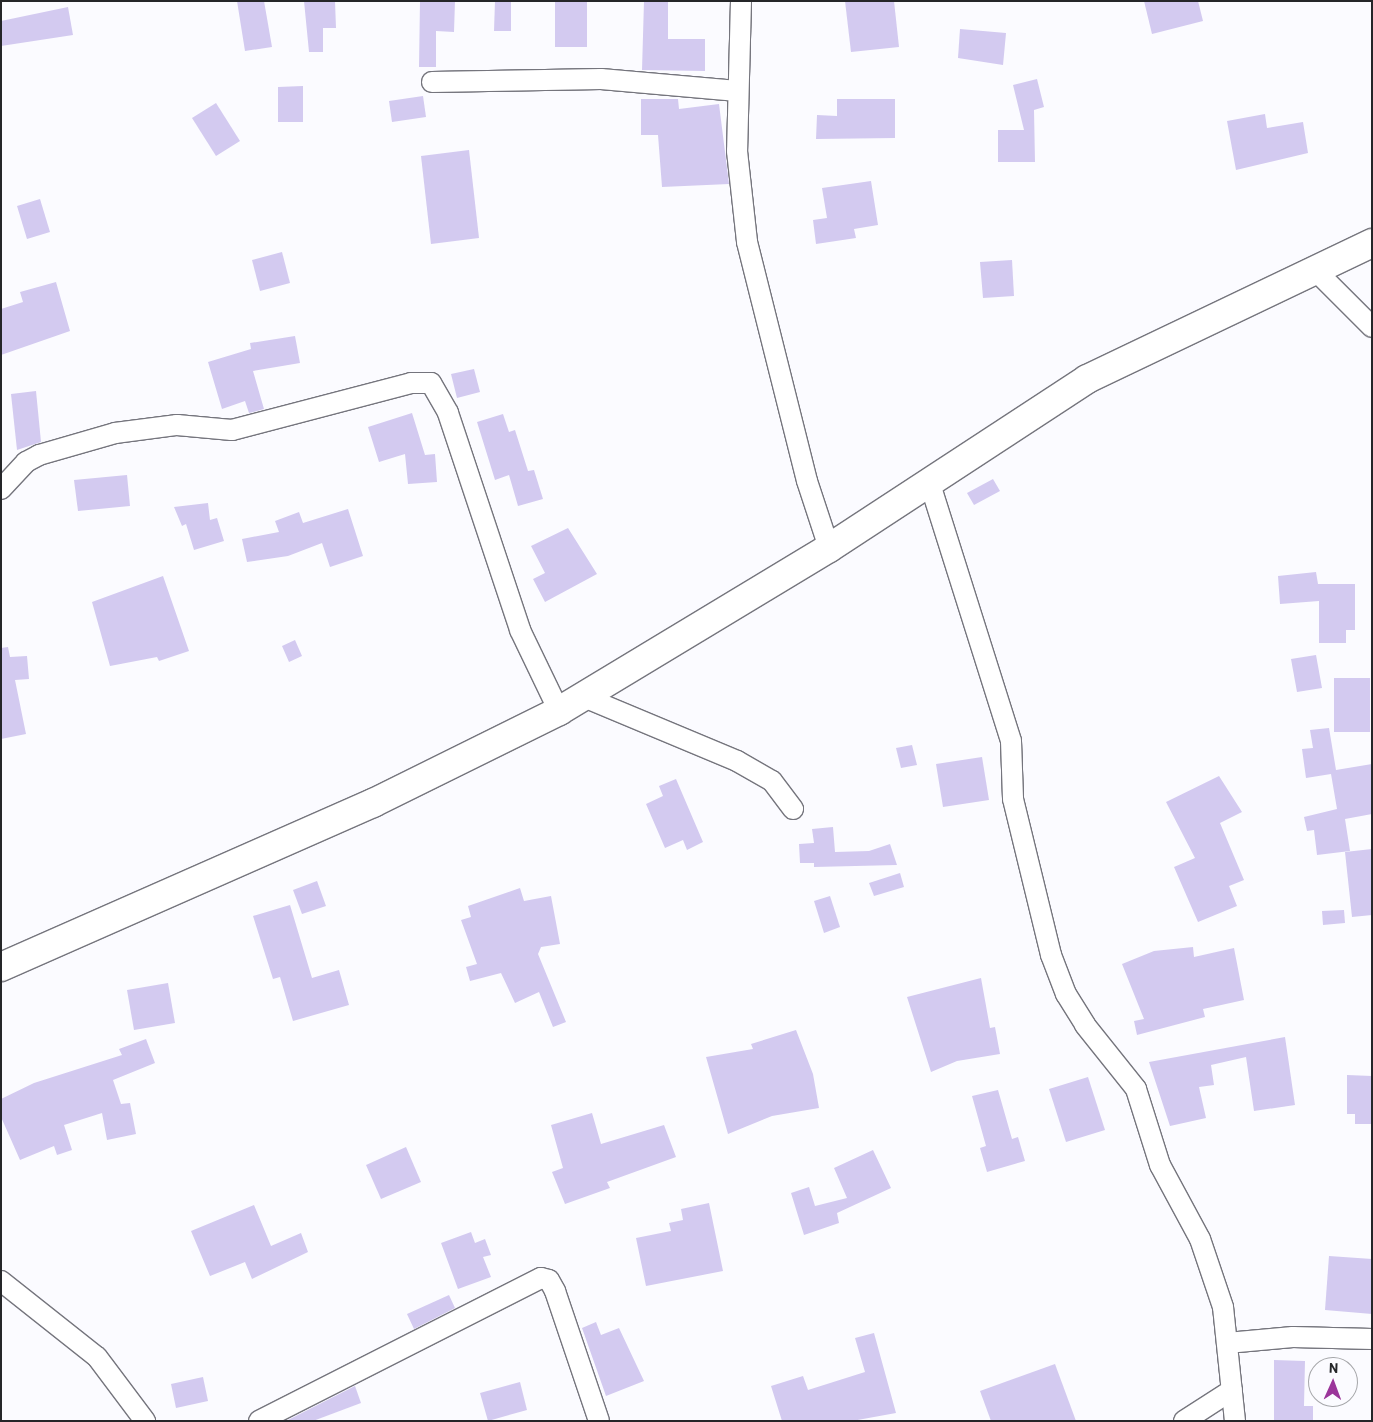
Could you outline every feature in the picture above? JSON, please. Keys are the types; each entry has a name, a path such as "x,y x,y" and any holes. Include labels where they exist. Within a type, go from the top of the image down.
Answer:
{"street":[{"path":"740,1 737,151 748,242 807,481 829,548"},
{"path":"432,82 601,79 737,91"},
{"path":"1,967 373,803 559,711 829,548 930,484 1087,379 1372,243"},
{"path":"1316,271 1372,327"},
{"path":"1,489 26,462 39,455 115,433 177,425 232,430 411,383 431,383 448,413 520,630 559,711"},
{"path":"930,484 1011,741 1013,799 1051,955 1066,994 1085,1025 1136,1089 1160,1166 1200,1239 1214,1277 1228,1343 1235,1421"},
{"path":"584,697 737,761 772,781 794,809"},
{"path":"259,1421 542,1278 549,1280 555,1291 599,1421"},
{"path":"1,1281 97,1357 145,1421"},
{"path":"1228,1343 1293,1337 1372,1339"},
{"path":"1184,1421 1232,1390"}],"building":[{"path":"237,1 264,1 272,47 245,51"},
{"path":"304,1 335,1 336,28 323,28 323,52 309,52"},
{"path":"420,1 455,1 454,32 436,31 436,67 419,67"},
{"path":"495,1 511,1 511,31 494,31"},
{"path":"555,1 587,1 587,47 555,47"},
{"path":"644,1 668,1 668,39 705,39 705,71 642,70"},
{"path":"845,1 894,1 899,47 851,52"},
{"path":"1144,1 1198,1 1203,21 1152,34"},
{"path":"68,7 73,35 1,46 1,21"},
{"path":"960,29 1006,33 1003,65 958,58"},
{"path":"1037,79 1044,107 1034,110 1035,162 998,162 998,130 1024,130 1013,85"},
{"path":"303,86 303,122 278,122 278,87"},
{"path":"423,96 426,117 392,122 389,101"},
{"path":"641,99 678,99 679,109 719,104 729,184 662,187 658,135 641,135"},
{"path":"837,99 895,99 895,138 816,139 817,115 837,116"},
{"path":"216,103 240,141 216,156 192,118"},
{"path":"1265,114 1267,128 1303,122 1308,153 1236,170 1227,121"},
{"path":"469,150 479,238 431,244 421,156"},
{"path":"871,181 878,225 854,229 856,238 816,244 813,220 827,218 822,188"},
{"path":"40,199 50,232 27,239 17,206"},
{"path":"282,252 290,283 260,291 252,260"},
{"path":"1012,260 1014,296 983,298 980,262"},
{"path":"56,282 70,331 1,355 1,309 23,302 20,292"},
{"path":"295,336 300,363 253,371 264,409 249,413 245,401 222,409 208,362 251,349 250,343"},
{"path":"474,369 480,392 457,398 451,374"},
{"path":"36,391 41,442 17,450 11,394"},
{"path":"412,413 425,455 435,454 437,482 408,484 405,454 379,462 368,427"},
{"path":"503,414 509,432 515,430 528,471 534,470 543,499 518,506 509,475 495,480 477,422"},
{"path":"127,475 130,506 78,511 74,480"},
{"path":"993,479 1000,491 974,505 967,493"},
{"path":"208,503 210,520 217,518 224,541 194,550 186,524 182,526 174,507"},
{"path":"348,509 363,556 330,567 322,543 288,556 247,562 242,539 279,532 275,521 299,512 303,523"},
{"path":"568,528 597,574 545,602 533,579 545,573 531,546"},
{"path":"1316,572 1318,584 1355,584 1355,630 1346,630 1346,643 1319,643 1319,601 1280,604 1278,576"},
{"path":"163,576 189,651 159,661 157,657 110,666 92,602"},
{"path":"295,640 302,656 289,662 282,646"},
{"path":"8,647 10,657 27,656 29,679 15,680 26,734 1,739 1,648"},
{"path":"1316,655 1322,688 1297,692 1291,659"},
{"path":"1334,678 1370,678 1370,732 1334,732"},
{"path":"1329,728 1336,770 1372,764 1372,814 1345,819 1350,851 1317,855 1314,830 1307,831 1304,817 1337,809 1331,774 1306,778 1302,749 1313,748 1310,730"},
{"path":"912,745 917,765 901,768 896,748"},
{"path":"982,757 989,800 943,807 936,764"},
{"path":"1219,776 1242,812 1220,823 1244,880 1229,886 1237,906 1198,922 1174,867 1195,858 1166,802"},
{"path":"676,779 703,842 687,850 683,840 665,848 646,804 663,796 659,786"},
{"path":"833,827 835,852 869,851 890,844 897,865 814,867 814,863 800,863 799,844 814,843 812,829"},
{"path":"1372,849 1372,915 1352,917 1345,852"},
{"path":"900,873 904,887 874,896 869,883"},
{"path":"317,881 326,906 302,914 293,890"},
{"path":"520,888 524,901 551,896 560,944 541,947 538,954 566,1022 553,1027 539,992 515,1003 501,973 470,981 466,967 477,964 461,920 471,917 468,906"},
{"path":"830,896 840,927 824,933 814,901"},
{"path":"290,905 312,978 339,970 349,1005 293,1021 280,977 273,979 253,916"},
{"path":"1344,910 1345,923 1323,925 1322,911"},
{"path":"1193,947 1194,957 1234,948 1244,1000 1203,1009 1205,1017 1137,1035 1134,1021 1144,1019 1122,964 1154,951"},
{"path":"981,978 990,1028 995,1027 1000,1054 957,1061 931,1072 907,997"},
{"path":"168,983 175,1023 134,1030 127,990"},
{"path":"796,1030 813,1074 819,1108 772,1116 728,1134 706,1057 753,1049 751,1044"},
{"path":"1285,1037 1295,1105 1254,1111 1246,1057 1211,1065 1214,1085 1199,1087 1206,1118 1170,1126 1149,1062"},
{"path":"146,1039 155,1063 113,1080 121,1104 130,1103 136,1134 107,1140 102,1113 64,1125 72,1150 57,1155 54,1146 20,1160 1,1117 1,1099 34,1083 122,1055 119,1049"},
{"path":"1347,1075 1372,1076 1372,1124 1355,1124 1355,1114 1347,1114"},
{"path":"1088,1077 1105,1130 1066,1142 1049,1089"},
{"path":"998,1090 1012,1139 1018,1137 1025,1161 987,1172 980,1148 986,1146 972,1096"},
{"path":"592,1113 601,1144 664,1125 676,1157 607,1182 610,1188 565,1204 552,1172 563,1168 551,1125"},
{"path":"406,1147 421,1182 381,1199 366,1165"},
{"path":"873,1150 891,1188 837,1213 839,1223 804,1235 791,1193 809,1187 815,1206 847,1198 834,1168"},
{"path":"709,1203 723,1271 646,1286 636,1238 671,1231 669,1223 683,1220 681,1209"},
{"path":"254,1205 271,1246 301,1233 308,1252 252,1279 245,1262 210,1276 191,1231"},
{"path":"471,1232 475,1243 485,1239 491,1255 483,1257 491,1277 458,1289 441,1243"},
{"path":"1329,1256 1372,1259 1372,1314 1325,1310"},
{"path":"449,1295 455,1308 414,1329 407,1314"},
{"path":"596,1322 601,1335 619,1328 644,1381 606,1396 582,1328"},
{"path":"874,1333 896,1413 852,1421 782,1421 771,1386 803,1376 808,1390 865,1372 855,1338"},
{"path":"1274,1360 1305,1361 1304,1406 1313,1407 1313,1421 1274,1421"},
{"path":"1055,1364 1076,1421 991,1421 980,1391"},
{"path":"203,1377 208,1401 176,1408 171,1384"},
{"path":"520,1382 527,1410 488,1421 480,1393"},
{"path":"355,1386 361,1403 313,1421 286,1421"}]}
